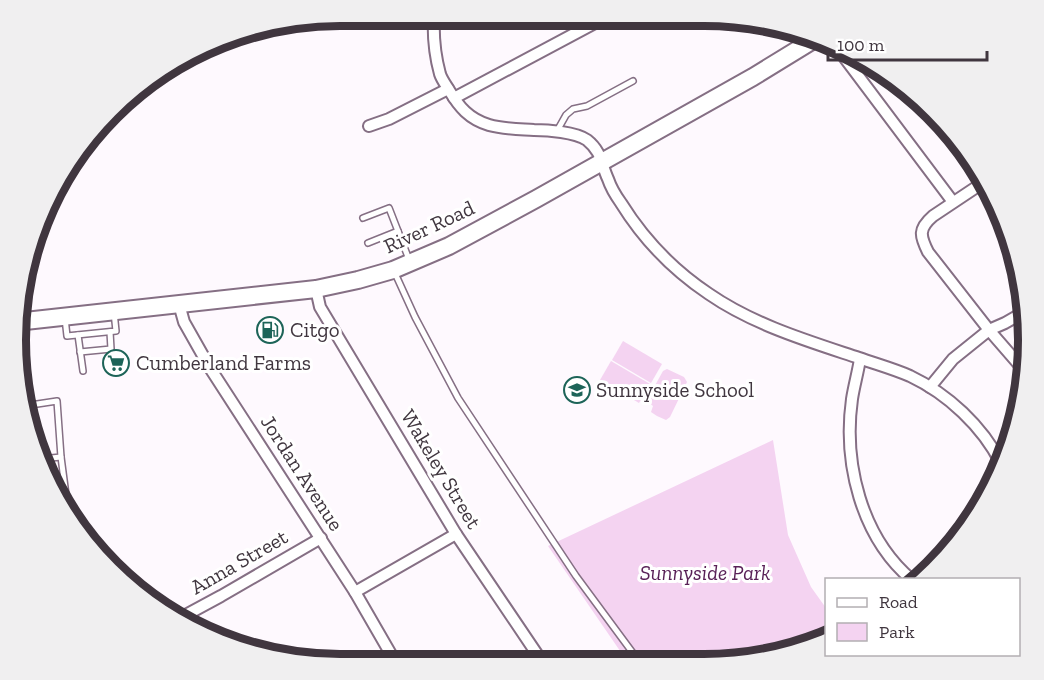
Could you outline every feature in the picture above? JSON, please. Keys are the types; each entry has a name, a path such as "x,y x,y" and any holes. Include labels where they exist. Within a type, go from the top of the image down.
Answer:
{"main road":[{"name":"River Road","path":"26,321 316,289 393,270 449,246 536,199 753,77 808,43"}],"street":[{"path":"434,26 440,77 460,108 467,114 503,128 557,131 584,138 598,153 608,180 621,204 650,244 694,283 732,308 758,321 910,376 930,387 969,418 985,436 997,455"},
{"path":"369,126 451,93 588,26"},
{"path":"846,60 953,202"},
{"path":"978,186 926,222 922,231 922,240 928,252 1018,363"},
{"name":"Wakeley Street","path":"316,289 321,307 456,534 537,654"},
{"name":"Jordan Avenue","path":"179,304 184,322 210,368 321,537 355,592 389,654"},
{"path":"930,387 953,359 989,330 1018,315"},
{"path":"861,359 852,398 850,419 856,486 878,540 897,566 910,577"},
{"path":"355,592 456,534"},
{"name":"Anna Street","path":"187,614 321,537"}],"lane":[{"path":"557,131 566,115 573,109 587,106 633,81"},
{"path":"363,218 389,208 410,263"},
{"path":"368,243 398,231"},
{"path":"393,270 458,398 576,576 634,654"},
{"path":"64,316 67,336 116,332 114,311"},
{"path":"80,352 111,349 110,332"},
{"path":"78,335 83,371"},
{"path":"33,404 57,401 65,491"},
{"path":"48,458 61,457"}],"green space":[{"path":"623,341 662,364 651,383 612,360"},
{"path":"611,361 650,384 639,403 600,380"},
{"path":"667,369 684,377 687,382 670,417 666,420 651,412 653,406 648,402 648,398 663,371"},
{"name":"Sunnyside Park","path":"773,440 788,535 811,587 825,607 825,631 785,644 745,652 622,654 548,546"}],"place":[{"name":"Citgo","path":"270,330"},
{"name":"Cumberland Farms","path":"116,363"},
{"name":"Sunnyside School","path":"577,390"}]}
